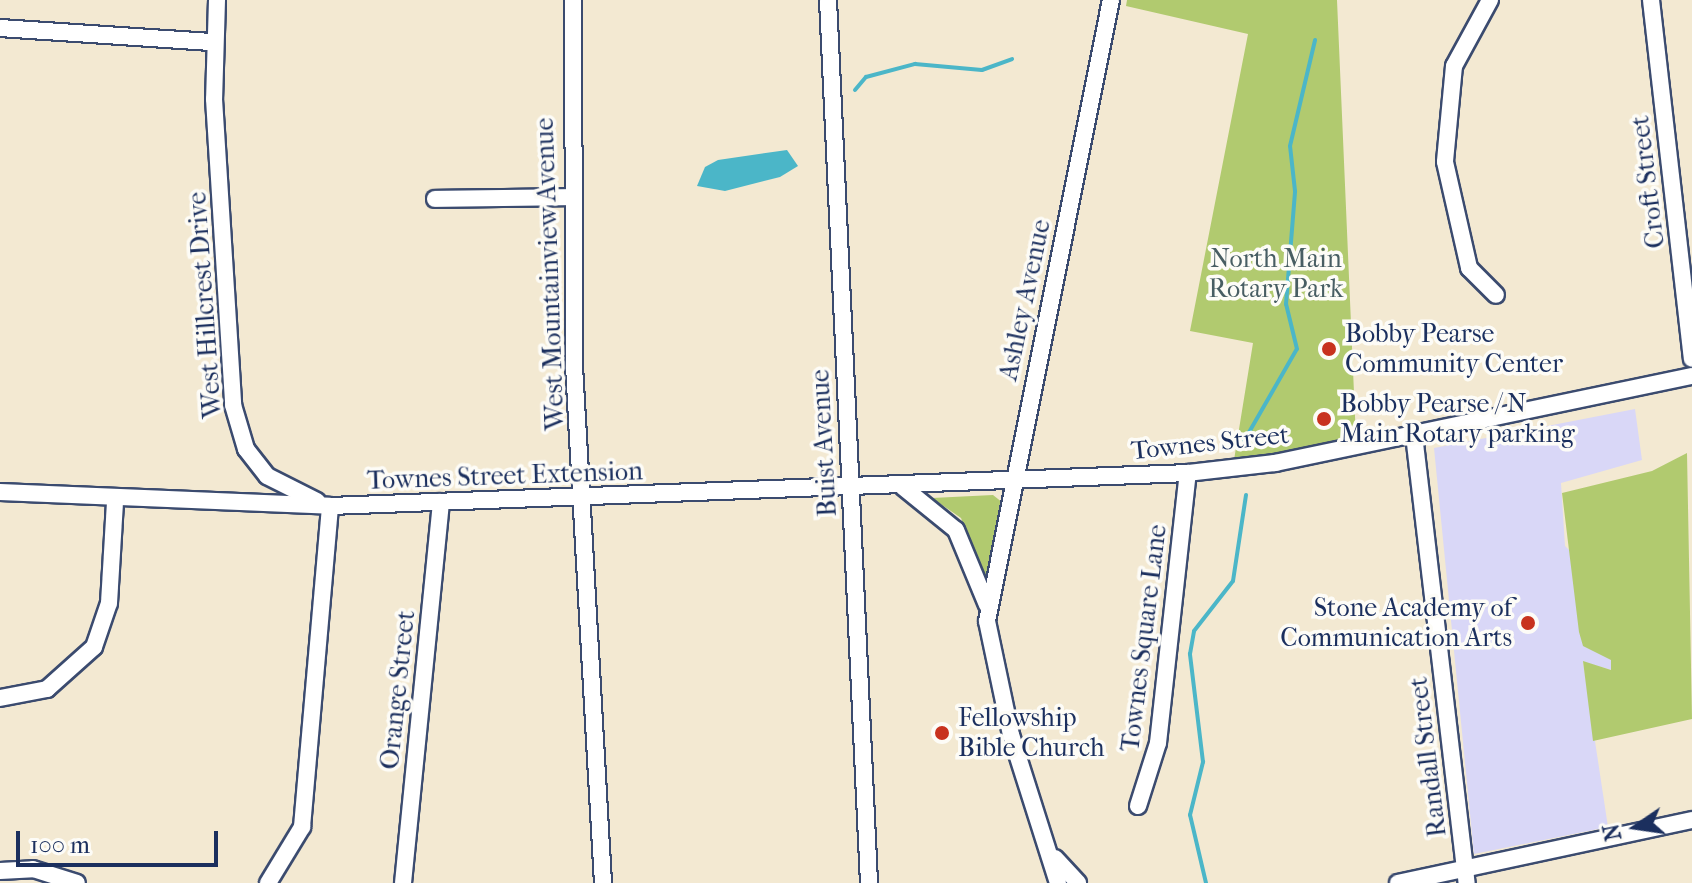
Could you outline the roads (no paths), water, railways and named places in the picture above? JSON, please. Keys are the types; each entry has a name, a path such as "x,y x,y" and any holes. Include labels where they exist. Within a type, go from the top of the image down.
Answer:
{"street":[{"name":"West Hillcrest Drive","path":"217,0 213,42 239,431 267,476 330,506"},
{"name":"West Mountainview Avenue","path":"573,0 571,197 603,883"},
{"name":"Buist Avenue","path":"828,0 869,883"},
{"name":"Ashley Avenue","path":"988,610 1111,0"},
{"path":"1490,0 1454,66 1445,162 1469,268 1496,295"},
{"name":"Croft Street","path":"1651,0 1692,352"},
{"path":"0,28 213,42"},
{"path":"435,199 571,197"},
{"name":"Townes Street","path":"1013,482 1188,473 1414,435 1692,376"},
{"name":"Randall Street","path":"1414,435 1466,875"},
{"name":"Townes Square Lane","path":"1138,806 1158,743 1188,473"},
{"name":"Townes Street Extension","path":"0,492 115,501 330,506 1013,482"},
{"name":"Ashley Avenue","path":"903,487 956,530 988,610 1011,735 1054,857 1058,883"},
{"path":"0,698 47,689 94,647 109,603 115,501"},
{"name":"Orange Street","path":"403,883 441,502"},
{"path":"268,883 302,827 330,506"},
{"path":"1398,883 1466,875 1692,820"},
{"path":"1054,857 1078,883"},
{"path":"0,871 33,869 77,883"}],"water":[{"path":"787,150 798,166 780,177 725,191 697,186 705,167 718,160"}],"waterway":[{"path":"1244,441 1297,349 1286,304 1295,191 1290,146 1315,40"},
{"path":"855,90 866,77 915,64 982,70 1012,59"},
{"path":"1206,883 1190,815 1203,762 1190,654 1194,631 1233,581 1246,495"}],"place":[{"name":"Bobby Pearse Community Center","path":"1329,349"},
{"name":"Bobby Pearse / N Main Rotary parking","path":"1324,419"},
{"name":"Stone Academy of Communication Arts","path":"1528,623"},
{"name":"Fellowship Bible Church","path":"942,733"}],"park label":[{"name":"North Main Rotary Park","path":"1276,274"}]}
